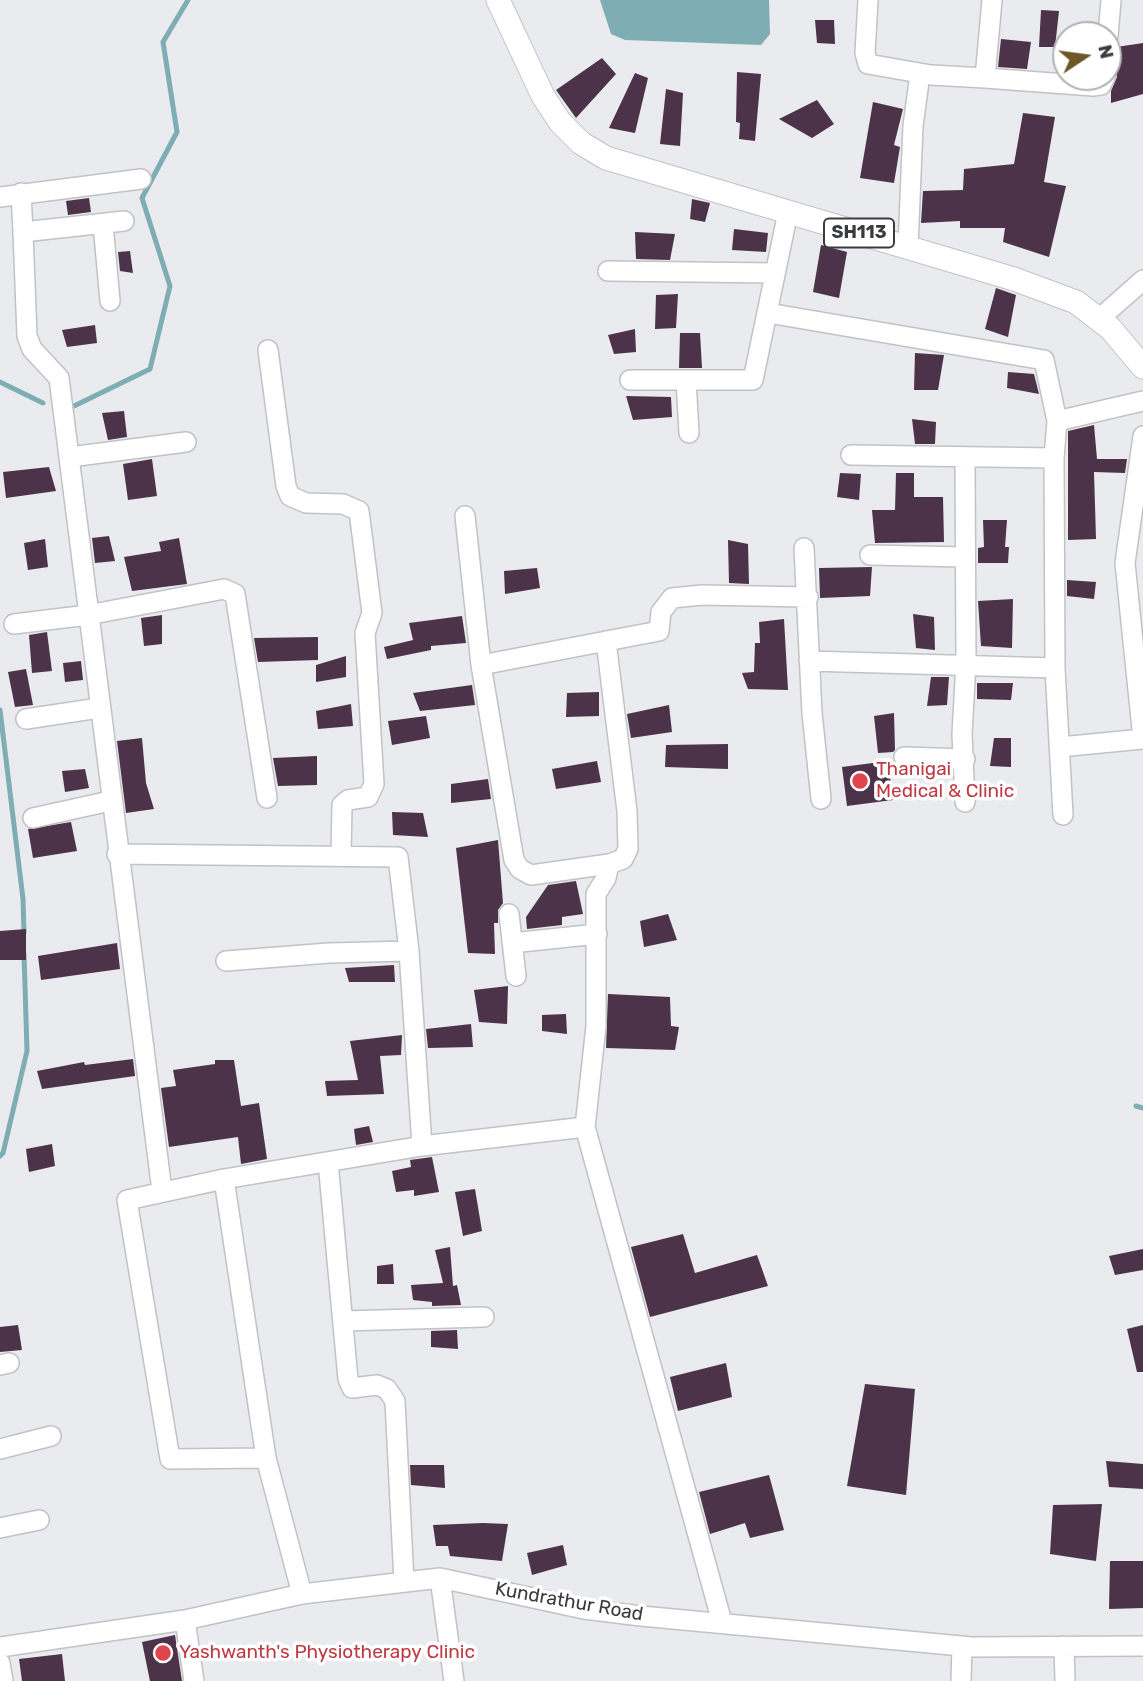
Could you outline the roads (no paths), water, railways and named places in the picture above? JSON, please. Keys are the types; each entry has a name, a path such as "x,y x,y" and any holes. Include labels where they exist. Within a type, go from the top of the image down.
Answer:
{"main road":[{"name":"SH113","path":"498,0 543,96 560,122 581,143 606,158 1014,278 1064,297 1076,302 1099,319 1143,367"}],"street":[{"path":"868,0 866,60 883,68 920,74 1052,83"},
{"path":"985,78 992,0"},
{"path":"1109,21 1111,0"},
{"path":"908,247 913,126 920,74"},
{"path":"0,197 141,178"},
{"path":"21,193 27,336 32,349 59,379 110,801 162,1191"},
{"path":"630,380 753,380 788,212"},
{"path":"23,232 124,221"},
{"path":"103,224 110,301"},
{"path":"608,271 774,273"},
{"path":"1099,319 1143,280"},
{"path":"768,313 1044,360 1057,421 1054,458 1055,668 1063,815"},
{"path":"268,350 286,486 290,496 306,503 344,504 359,511 372,613 365,634 374,784 368,797 348,800 342,805 341,856"},
{"path":"686,380 689,433"},
{"path":"1057,421 1143,401"},
{"path":"1060,747 1143,739 1125,563 1143,436"},
{"path":"70,457 186,442"},
{"path":"851,455 1054,458"},
{"path":"965,457 966,663 962,734 965,802"},
{"path":"465,516 481,665 514,860 520,869 531,875 609,864 623,859 628,838 606,641"},
{"path":"804,548 809,661 821,799"},
{"path":"870,555 965,557"},
{"path":"14,625 88,615 224,589 235,594 268,798"},
{"path":"481,665 659,631 661,612 672,598 702,595 808,597"},
{"path":"809,661 966,663 1055,668"},
{"path":"26,719 99,708"},
{"path":"904,757 965,759"},
{"path":"33,818 110,801"},
{"path":"117,854 398,857 409,951 422,1146"},
{"path":"609,864 606,878 596,894 596,1027 585,1127 722,1622"},
{"path":"509,914 516,976"},
{"path":"512,943 597,934"},
{"path":"226,961 329,953 409,951"},
{"path":"266,1458 170,1459 127,1200 224,1179 422,1146 585,1127"},
{"path":"328,1162 348,1379 352,1388 377,1385 387,1390 395,1401 404,1582"},
{"path":"224,1179 266,1458 302,1594"},
{"path":"344,1321 484,1317"},
{"path":"0,1449 51,1436"},
{"path":"0,1528 39,1520"},
{"path":"440,1578 454,1681"},
{"name":"Kundrathur Road","path":"0,1647 185,1620 302,1594 440,1578 584,1609 962,1646 1143,1646"},
{"path":"185,1620 194,1681"},
{"path":"961,1681 962,1646"},
{"path":"1064,1646 1065,1681"},
{"path":"0,1663 3,1681"}],"water":[{"path":"600,0 769,0 770,34 761,45 625,40 611,34"}],"waterway":[{"path":"74,406 150,369 170,286 142,198 177,132 163,42 188,0"},
{"path":"0,382 43,403"},
{"path":"0,710 23,899 24,933"},
{"path":"0,1156 3,1153 27,1051 24,954"},
{"path":"1136,1106 1143,1108"}],"place":[{"name":"Thanigai Medical & Clinic","path":"860,781"},
{"name":"Yashwanth's Physiotherapy Clinic","path":"163,1653"}]}
